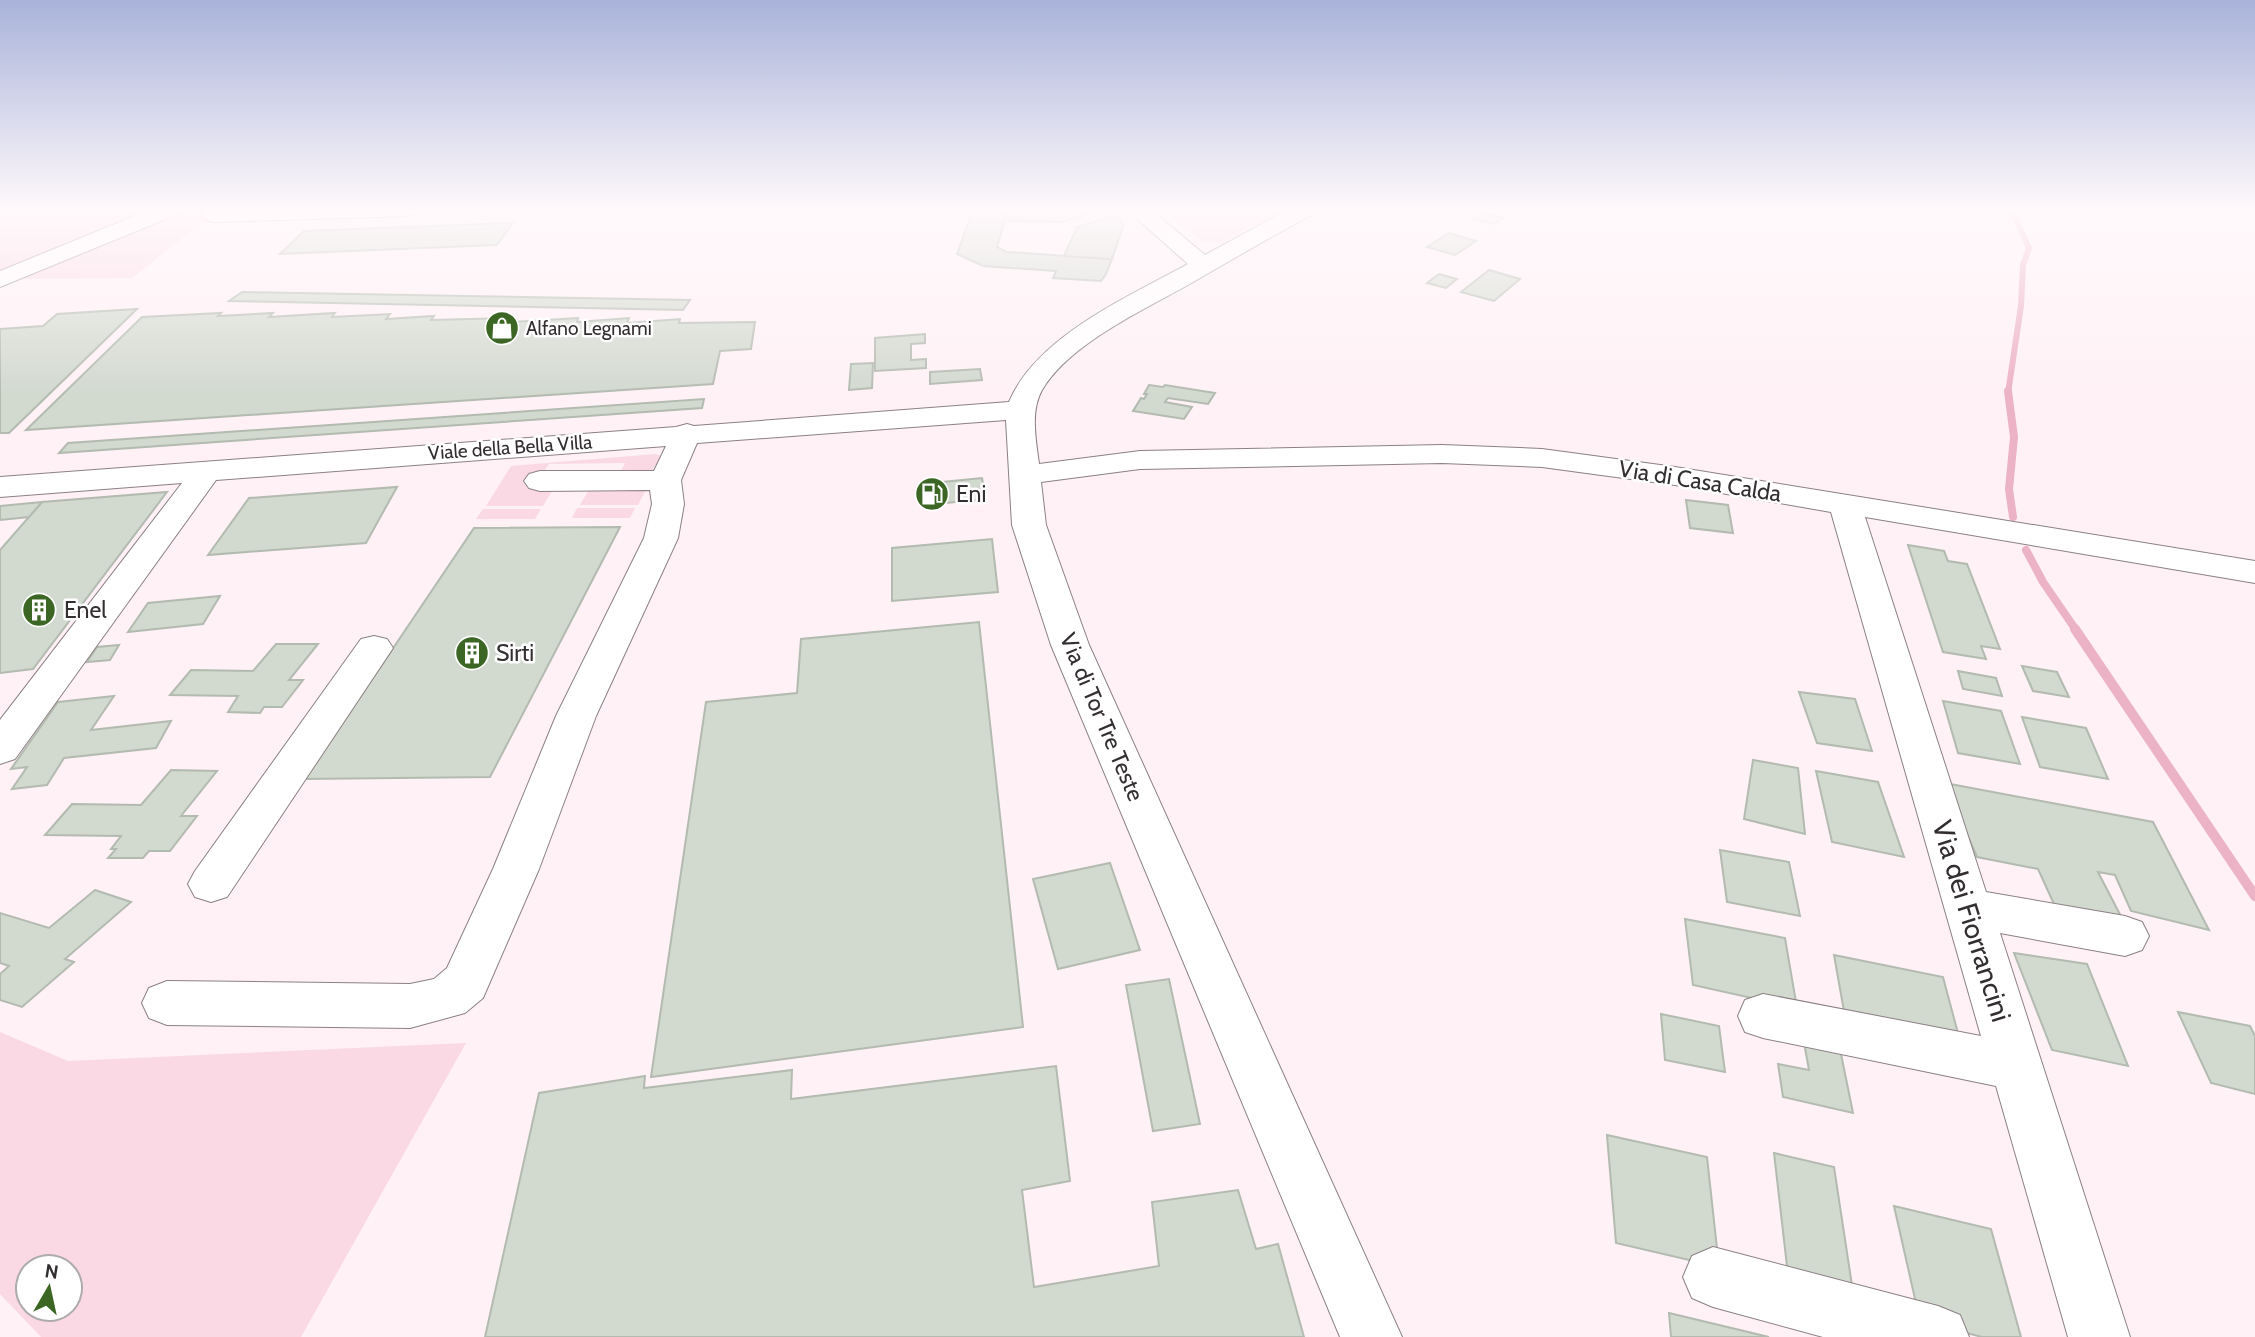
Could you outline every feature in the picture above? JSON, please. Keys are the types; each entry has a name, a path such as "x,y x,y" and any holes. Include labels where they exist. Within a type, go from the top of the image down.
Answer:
{"street":[{"path":"0,280 21,271"},
{"name":"Via di Tor Tre Teste","path":"1192,271 1104,321 1071,345 1032,383 1021,410 1022,459 1032,538 1070,645 1371,1337"},
{"name":"Viale della Bella Villa","path":"0,487 687,433 1021,410"},
{"path":"167,1003 422,1005 447,998 465,983 516,869 576,716 661,538 667,513 665,480 687,433"},
{"name":"Via di Casa Calda","path":"1022,459 1140,460 1391,454 1525,456 1600,464 2255,572"},
{"path":"0,749 206,471"},
{"path":"540,481 665,480"},
{"name":"Via dei Fiorrancini","path":"1845,505 2099,1337"},
{"path":"211,884 374,648"},
{"path":"1968,908 2125,936"},
{"path":"1763,1016 2017,1068"},
{"path":"1713,1278 1938,1337"}],"shaded area":[{"path":"36,271 140,271 132,278 19,279"},
{"path":"655,454 662,456 660,465 655,465 651,473 620,473 625,463 549,464 543,473 534,474 527,485 555,486 543,506 486,506 511,466"},
{"path":"591,486 648,486 638,505 580,505"},
{"path":"577,508 635,508 630,518 572,518"},
{"path":"483,509 541,509 535,519 476,519"},
{"path":"0,1032 68,1061 466,1043 301,1337 41,1337 28,1323 84,1323 84,1253 14,1253 14,1309 0,1294"}],"building":[{"path":"1056,271 1107,271 1101,281 1053,278"},
{"path":"1487,271 1520,279 1494,301 1461,292"},
{"path":"1439,274 1457,279 1446,288 1427,283"},
{"path":"242,292 690,300 683,310 229,301"},
{"path":"137,309 9,433 0,433 0,329 43,326 57,314"},
{"path":"221,313 218,316 273,313 269,317 335,313 332,317 390,314 386,319 434,316 431,320 514,318 512,322 578,318 577,322 629,318 627,323 680,319 679,323 755,322 751,349 720,351 713,384 26,430 142,317"},
{"path":"925,334 925,343 911,344 911,360 926,359 926,368 875,371 875,338"},
{"path":"873,363 872,388 849,390 851,364"},
{"path":"980,369 982,380 930,384 930,372"},
{"path":"1149,385 1215,393 1208,404 1168,398 1165,402 1192,407 1184,419 1133,411 1141,398 1144,399"},
{"path":"704,399 702,408 59,453 68,443"},
{"path":"982,478 986,499 925,505 922,484"},
{"path":"397,487 366,543 208,555 249,498"},
{"name":"Enel","path":"167,492 33,669 0,673 0,550 42,502"},
{"path":"1686,500 1728,505 1733,533 1690,528"},
{"path":"42,502 29,517 0,520 0,506"},
{"name":"Sirti","path":"620,527 490,777 305,779 474,528"},
{"path":"992,539 998,592 892,601 892,548"},
{"path":"1908,545 1944,551 1948,561 1967,564 2000,649 1981,646 1986,659 1943,652"},
{"path":"220,596 203,624 128,632 148,603"},
{"path":"979,622 1023,1027 651,1077 706,702 797,693 801,639"},
{"path":"276,644 318,644 289,680 303,680 282,707 264,707 260,713 228,712 238,696 170,695 191,670 253,671"},
{"path":"119,645 110,660 87,662 97,647"},
{"path":"2022,666 2057,672 2069,697 2033,691"},
{"path":"1958,671 1996,678 2002,696 1963,689"},
{"path":"1799,692 1855,699 1872,751 1817,743"},
{"path":"114,696 91,730 171,721 156,748 64,758 47,785 12,789 27,767 11,769 58,702"},
{"path":"1943,701 2001,711 2020,764 1958,753"},
{"path":"2022,717 2086,728 2108,779 2040,767"},
{"path":"1753,760 1798,768 1805,834 1744,819"},
{"path":"171,770 217,771 181,816 197,816 170,851 149,851 143,858 108,858 116,849 111,849 121,836 45,835 72,804 141,805"},
{"path":"1816,771 1878,782 1904,857 1832,842"},
{"path":"1945,783 2153,822 2209,930 2131,911 2115,875 2098,872 2127,928 2059,915 2038,869 1977,857"},
{"path":"1720,850 1789,862 1800,916 1727,902"},
{"path":"1110,863 1140,950 1058,969 1033,879"},
{"path":"95,890 131,902 65,959 74,962 22,1007 0,1000 0,974 9,966 0,963 0,913 49,928"},
{"path":"1685,919 1785,938 1797,1008 1693,985"},
{"path":"2014,953 2087,964 2128,1066 2052,1050"},
{"path":"1834,955 1943,977 1960,1041 1845,1017"},
{"path":"1169,979 1200,1124 1153,1131 1126,985"},
{"path":"2178,1012 2250,1026 2255,1036 2255,1094 2211,1083"},
{"path":"1661,1014 1719,1026 1725,1072 1665,1060"},
{"path":"1803,1037 1839,1044 1853,1113 1783,1097 1778,1064 1809,1070"},
{"path":"1056,1066 1070,1181 1022,1190 1034,1287 1159,1266 1152,1202 1238,1190 1256,1249 1278,1244 1304,1337 485,1337 539,1093 645,1076 644,1088 792,1070 791,1099"},
{"path":"1607,1135 1707,1157 1719,1267 1616,1243"},
{"path":"1774,1153 1834,1167 1853,1292 1788,1275"},
{"path":"1894,1206 1991,1229 2021,1337 1982,1337 1920,1321"},
{"path":"1669,1313 1769,1337 1671,1337"}],"waterway":[{"path":"2008,392 2021,306 2023,271"},
{"path":"2008,392 2014,437 2009,489 2013,517"},
{"path":"2026,550 2043,582 2076,630"},
{"path":"2075,629 2255,896"}],"place":[{"name":"Alfano Legnami","path":"502,328"},
{"name":"Eni","path":"932,494"},
{"name":"Enel","path":"39,610"},
{"name":"Sirti","path":"472,653"}]}
